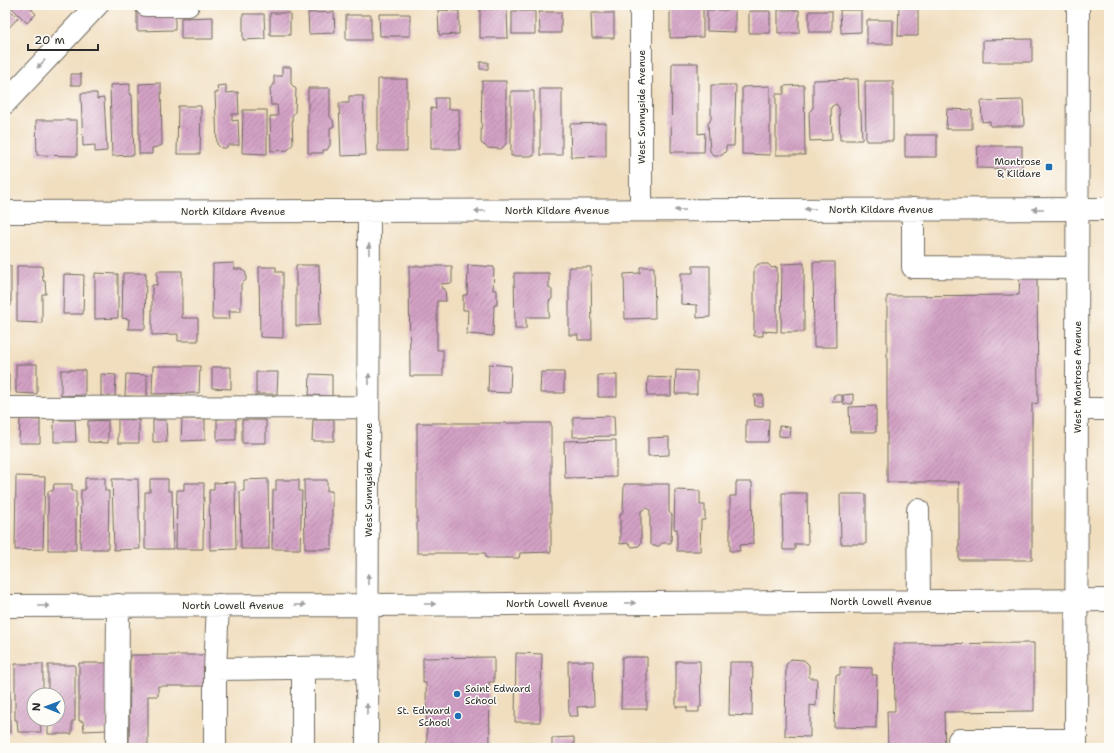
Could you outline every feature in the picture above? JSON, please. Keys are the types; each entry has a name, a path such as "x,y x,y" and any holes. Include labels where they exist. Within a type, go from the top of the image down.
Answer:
{"street":[{"path":"5,103 97,5"},
{"path":"146,5 188,5"},
{"name":"West Sunnyside Avenue","path":"641,5 641,210"},
{"name":"West Montrose Avenue","path":"1076,744 1078,5"},
{"name":"North Kildare Avenue","path":"5,212 1109,208"},
{"path":"912,209 913,267 1077,268"},
{"name":"West Sunnyside Avenue","path":"367,748 369,211"},
{"path":"5,408 368,407"},
{"path":"1077,409 1109,409"},
{"path":"918,510 919,601"},
{"name":"North Lowell Avenue","path":"5,606 1109,600"},
{"path":"215,748 215,669 218,605"},
{"path":"117,748 118,606"},
{"path":"215,669 367,667"},
{"path":"302,748 303,668"},
{"path":"959,740 1076,744"}],"building":[{"path":"5,5 18,18 5,32"},
{"path":"9,5 36,5 31,9 36,14 27,23"},
{"path":"899,5 918,5 918,36 898,36"},
{"path":"670,7 703,7 703,37 670,38"},
{"path":"137,8 175,8 175,30 137,31"},
{"path":"480,9 507,9 508,38 480,38"},
{"path":"438,10 459,11 459,34 439,35"},
{"path":"707,10 735,10 735,32 707,31"},
{"path":"778,10 799,10 799,33 778,33"},
{"path":"840,10 861,10 861,32 841,33"},
{"path":"512,11 535,11 535,34 512,34"},
{"path":"749,11 770,11 770,33 749,33"},
{"path":"809,11 832,11 832,32 809,32"},
{"path":"334,12 335,33 309,34 308,13"},
{"path":"539,12 561,12 561,33 540,33"},
{"path":"270,13 290,13 290,35 270,35"},
{"path":"591,13 614,13 614,38 592,38"},
{"path":"243,14 264,14 265,39 243,40"},
{"path":"379,14 410,14 410,36 380,36"},
{"path":"346,15 371,15 371,40 346,40"},
{"path":"213,17 213,39 181,39 181,18"},
{"path":"867,20 893,20 893,44 867,44"},
{"path":"1032,39 1032,62 983,62 983,40"},
{"path":"480,62 488,62 488,69 480,69"},
{"path":"672,63 698,63 698,134 705,133 704,152 671,152"},
{"path":"282,67 291,67 291,84 296,89 295,112 292,116 293,144 288,150 271,151 270,116 278,116 277,105 271,105 270,88 274,85 274,76 282,76"},
{"path":"71,74 81,74 81,85 71,85"},
{"path":"378,79 407,79 407,151 378,151"},
{"path":"858,79 862,140 840,140 839,108 836,104 831,107 832,140 810,141 809,112 813,108 813,80"},
{"path":"482,81 506,81 506,144 501,149 488,148 481,143"},
{"path":"865,81 893,81 893,141 866,141"},
{"path":"161,83 162,145 152,148 152,154 139,154 139,84"},
{"path":"130,84 130,94 132,95 134,155 112,156 110,85"},
{"path":"226,85 226,93 238,92 239,114 232,114 232,121 238,120 239,145 229,145 226,148 221,148 217,144 215,93 218,93 217,86"},
{"path":"711,85 736,85 734,146 726,146 726,151 722,155 713,155 710,151 708,124 711,119"},
{"path":"804,85 805,155 776,155 776,94 784,94 784,86"},
{"path":"770,86 770,155 742,154 742,87"},
{"path":"308,88 330,88 330,117 333,120 334,126 330,128 330,145 327,150 323,150 323,153 308,153"},
{"path":"540,89 562,89 562,155 540,155"},
{"path":"511,91 534,91 534,156 511,156"},
{"path":"81,93 97,93 97,99 104,98 107,151 95,152 95,145 83,146"},
{"path":"349,96 363,96 366,155 341,156 339,103 349,103"},
{"path":"435,98 448,98 448,109 459,109 460,149 431,149 431,108 436,109"},
{"path":"1023,100 1024,126 990,126 990,121 982,122 981,101"},
{"path":"178,106 201,106 200,154 177,154"},
{"path":"947,109 972,110 972,129 946,129"},
{"path":"243,110 267,110 267,154 242,153"},
{"path":"36,120 77,120 77,156 37,155"},
{"path":"606,123 606,156 571,157 570,124"},
{"path":"905,135 937,135 937,157 905,157"},
{"path":"978,146 1022,146 1022,169 977,168"},
{"path":"813,262 835,262 836,347 814,347"},
{"path":"234,263 234,269 241,269 246,273 246,280 241,284 241,311 229,311 230,319 212,319 213,264"},
{"path":"804,263 804,332 781,332 782,264"},
{"path":"758,264 768,264 772,268 777,267 777,332 763,331 763,336 754,336 754,269"},
{"path":"296,265 319,265 320,325 296,326"},
{"path":"468,265 494,267 493,290 497,290 497,305 494,305 493,336 467,334 468,310 463,310 463,295 467,295"},
{"path":"5,266 11,266 11,306 5,306"},
{"path":"17,266 42,266 46,294 42,294 42,323 17,322"},
{"path":"409,266 452,266 452,283 441,284 442,289 445,289 446,301 437,301 437,350 443,350 443,376 410,376"},
{"path":"693,266 710,266 710,317 697,318 697,305 681,304 681,273 693,273"},
{"path":"259,267 276,267 276,272 283,272 283,338 260,337"},
{"path":"569,267 591,267 592,340 578,340 578,335 569,335"},
{"path":"640,267 654,267 655,318 625,319 624,274 640,273"},
{"path":"157,271 182,271 182,318 198,318 198,341 178,341 178,334 152,335 152,285 157,285"},
{"path":"1020,272 1037,273 1038,403 1032,404 1032,560 959,560 959,482 887,482 887,296 1019,295"},
{"path":"95,273 118,274 118,318 95,319"},
{"path":"123,273 146,273 145,329 128,329 129,319 122,318"},
{"path":"514,273 549,273 549,288 552,290 552,299 549,301 549,317 526,317 526,329 515,329"},
{"path":"64,274 84,275 83,314 63,314"},
{"path":"16,364 37,364 37,394 16,393"},
{"path":"489,364 511,366 510,393 488,392"},
{"path":"153,366 200,366 199,393 152,394"},
{"path":"212,367 231,367 231,389 212,388"},
{"path":"61,370 85,370 85,395 61,396"},
{"path":"676,370 697,371 697,394 675,394"},
{"path":"256,372 278,372 277,394 256,394"},
{"path":"541,372 564,372 564,393 540,393"},
{"path":"5,374 9,374 9,397 5,397"},
{"path":"101,374 116,375 115,397 101,396"},
{"path":"126,374 147,375 147,397 125,396"},
{"path":"310,374 332,375 332,396 309,395"},
{"path":"598,375 617,375 617,397 598,397"},
{"path":"648,377 671,378 671,396 647,396"},
{"path":"853,394 853,404 844,404 843,395"},
{"path":"754,395 763,395 763,406 755,406"},
{"path":"834,395 842,395 842,402 833,402"},
{"path":"876,406 876,432 850,432 849,407"},
{"path":"614,416 615,436 573,437 573,417"},
{"path":"236,418 236,440 217,440 217,419"},
{"path":"20,419 40,420 40,443 19,443"},
{"path":"118,419 139,420 139,443 118,443"},
{"path":"182,419 205,419 205,440 181,441"},
{"path":"769,419 768,442 746,442 746,420"},
{"path":"54,420 75,420 76,442 54,442"},
{"path":"108,420 108,443 88,442 88,421"},
{"path":"153,420 166,420 167,442 153,442"},
{"path":"242,420 266,420 266,443 242,443"},
{"path":"313,420 334,420 334,441 312,441"},
{"path":"417,423 551,423 551,552 520,553 519,558 486,558 485,553 417,553"},
{"path":"779,426 790,427 789,437 779,436"},
{"path":"669,437 669,455 648,456 648,438"},
{"path":"616,440 616,477 565,478 564,441"},
{"path":"16,476 45,477 43,549 15,550"},
{"path":"85,478 105,478 105,491 109,491 108,549 80,549 81,490 85,490"},
{"path":"112,479 138,479 140,549 114,550"},
{"path":"150,479 168,479 168,491 172,491 173,549 145,549 145,492 150,492"},
{"path":"268,479 269,549 241,549 240,491 244,491 244,480"},
{"path":"276,480 299,480 299,491 302,491 300,549 272,549 273,490 276,490"},
{"path":"304,480 327,480 327,491 332,491 332,549 305,549"},
{"path":"235,482 236,549 210,550 209,490 214,490 214,483"},
{"path":"736,482 752,482 753,544 739,545 740,551 730,551 730,496 736,496"},
{"path":"184,483 204,483 203,549 176,549 177,490 184,490"},
{"path":"54,484 72,484 72,491 76,491 76,550 48,550 48,491 53,491"},
{"path":"624,484 669,484 669,512 672,515 671,543 662,543 659,546 653,546 650,543 650,510 646,508 641,511 641,543 639,546 632,547 629,543 620,544 620,515 623,511"},
{"path":"675,490 700,491 700,505 705,505 705,520 701,520 700,551 677,551 677,529 674,529"},
{"path":"782,493 807,493 808,544 795,544 795,550 783,550"},
{"path":"840,494 866,494 866,544 841,544"},
{"path":"1034,643 1034,711 944,712 945,748 888,748 887,711 895,711 894,644"},
{"path":"516,653 542,654 540,722 515,722"},
{"path":"130,655 206,655 206,686 158,686 158,696 148,696 148,748 129,748"},
{"name":"St. Edward School","path":"494,657 494,682 489,682 490,748 427,748 426,683 423,683 423,658"},
{"path":"622,657 647,657 647,709 621,709"},
{"path":"791,659 804,660 809,665 809,678 817,678 816,706 810,705 810,737 785,736 786,665"},
{"path":"568,661 593,661 594,706 577,707 578,716 569,716"},
{"path":"676,661 700,661 701,707 699,707 699,712 687,712 687,707 676,707"},
{"path":"730,662 753,662 752,716 729,715"},
{"path":"79,663 107,663 107,730 84,731 83,721 79,721"},
{"path":"5,664 10,664 10,733 5,734"},
{"path":"15,664 43,664 43,687 26,687 26,727 41,727 41,732 18,732 17,720 15,720"},
{"path":"48,665 75,665 75,721 72,721 72,734 48,734 48,727 66,727 66,687 48,687"},
{"path":"840,667 872,668 872,675 877,675 876,728 834,727 836,675 840,675"},
{"path":"574,737 574,748 552,748 552,738"}],"place":[{"name":"Montrose & Kildare","path":"1049,167"},
{"name":"Saint Edward School","path":"457,694"},
{"name":"St. Edward School","path":"458,716"}]}
